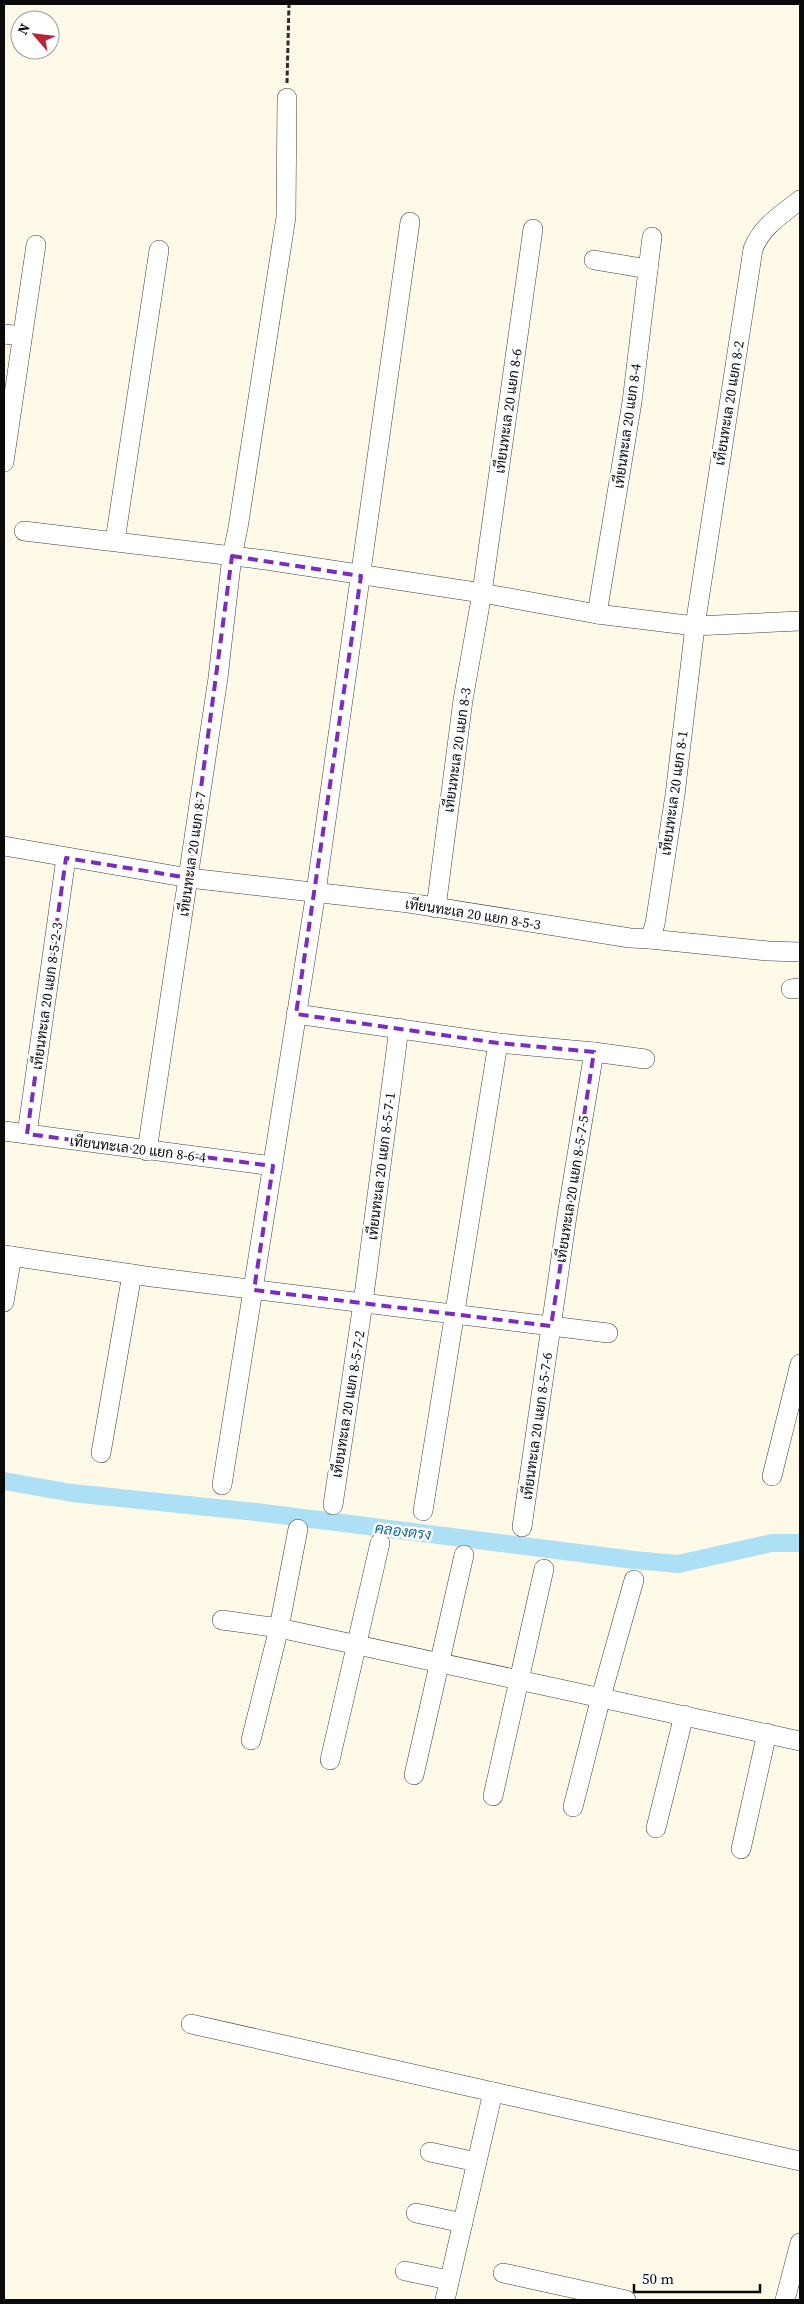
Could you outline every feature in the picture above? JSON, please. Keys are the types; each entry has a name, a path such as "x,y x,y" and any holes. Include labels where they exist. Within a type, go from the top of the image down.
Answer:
{"street":[{"name":"เทียนทะเล 20 แยก 8-7","path":"147,1151 218,678 232,556 238,528 286,217 287,98"},
{"name":"เทียนทะเล 20 แยก 8-2","path":"695,626 753,250 757,239 765,227 800,200"},
{"path":"222,1485 316,892 410,222"},
{"name":"เทียนทะเล 20 แยก 8-6","path":"482,593 533,229"},
{"name":"เทียนทะเล 20 แยก 8-4","path":"597,614 632,402 652,237"},
{"path":"4,462 13,335 36,245"},
{"path":"115,541 159,250"},
{"path":"594,260 648,269"},
{"path":"24,532 232,556 482,593 597,614 695,626 800,621"},
{"name":"เทียนทะเล 20 แยก 8-3","path":"436,908 463,700 482,593"},
{"name":"เทียนทะเล 20 แยก 8-1","path":"650,939 655,924 675,795 695,626"},
{"name":"เทียนทะเล 20 แยก 8-5-3","path":"4,846 189,878 316,892 436,908 630,938 650,939"},
{"name":"เทียนทะเล 20 แยก 8-5-2-3","path":"27,1134 66,858"},
{"path":"650,939 768,951 800,952"},
{"path":"296,1014 498,1044 594,1052 645,1059"},
{"name":"เทียนทะเล 20 แยก 8-5-7-1","path":"363,1303 399,1028"},
{"path":"423,1510 498,1044"},
{"name":"เทียนทะเล 20 แยก 8-5-7-5","path":"551,1326 594,1052"},
{"name":"เทียนทะเล 20 แยก 8-6-4","path":"4,1131 273,1166"},
{"path":"4,1302 8,1255 254,1290 608,1333"},
{"path":"101,1453 132,1274"},
{"name":"เทียนทะเล 20 แยก 8-5-7-2","path":"333,1505 363,1303"},
{"name":"เทียนทะเล 20 แยก 8-5-7-6","path":"522,1526 551,1326"},
{"path":"772,1476 800,1364"},
{"path":"250,1740 279,1628 298,1529"},
{"path":"330,1760 380,1543"},
{"path":"414,1775 438,1662 464,1554"},
{"path":"493,1796 544,1570"},
{"path":"574,1807 600,1697 634,1580"},
{"path":"222,1620 279,1628 438,1662 520,1682 600,1697 800,1741"},
{"path":"656,1828 684,1715"},
{"path":"741,1849 767,1733"},
{"path":"191,2024 800,2161"},
{"path":"445,2300 493,2092"},
{"path":"430,2152 477,2162"},
{"path":"416,2213 463,2223"},
{"path":"785,2300 800,2243"},
{"path":"405,2271 449,2280"},
{"path":"503,2274 626,2300"}],"path":[{"path":"287,98 289,4"}],"highlighted area":[{"path":"232,556 361,576 296,1014 498,1043 594,1052 551,1326 254,1290 273,1166 27,1134 66,858 189,878"}],"waterway":[{"name":"คลองตรง","path":"4,1481 72,1493 256,1512 678,1564 772,1543 800,1543"}]}
